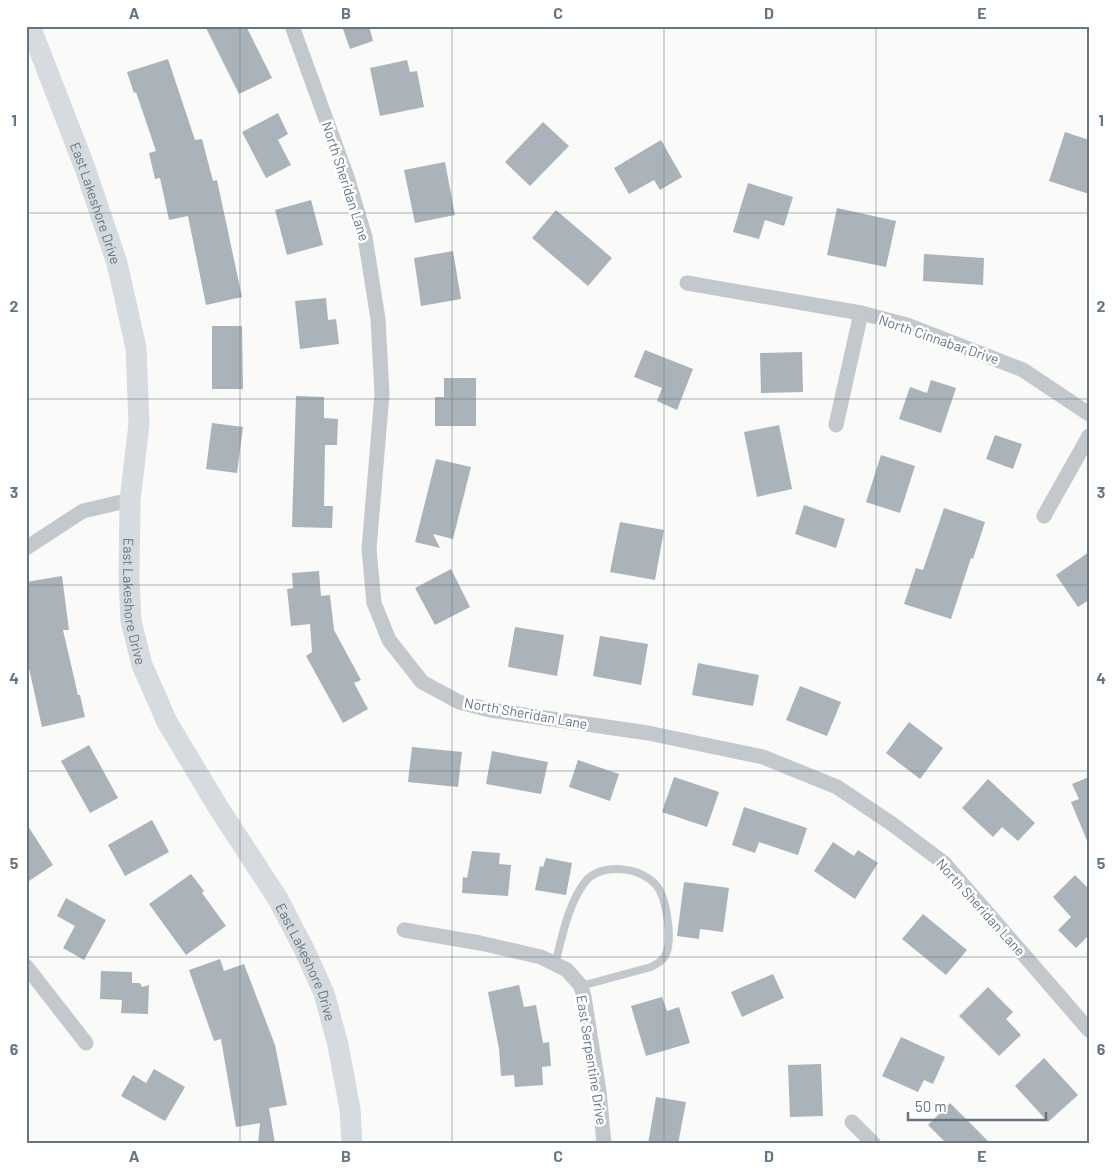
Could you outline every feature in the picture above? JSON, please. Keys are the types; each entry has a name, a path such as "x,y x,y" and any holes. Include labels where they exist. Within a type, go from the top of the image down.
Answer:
{"main road":[{"name":"East Lakeshore Drive","path":"30,26 85,168 117,263 136,348 139,424 130,500 129,578 132,621 142,665 167,722 218,807 278,899 320,984 338,1045 350,1109 352,1144"}],"street":[{"name":"North Sheridan Lane","path":"292,26 350,186 365,238 378,319 382,394 370,549 374,603 389,640 422,682 459,702 490,710 648,733 763,756 837,786 944,863 1089,1030"},
{"name":"North Cinnabar Drive","path":"687,283 860,313 907,325 1023,370 1089,414"},
{"path":"836,425 860,313"},
{"path":"1044,516 1089,436"},
{"path":"26,548 83,510 130,500"},
{"name":"East Serpentine Drive","path":"404,930 480,942 542,957 567,970 581,986 599,1091 604,1144"},
{"path":"26,966 86,1043"},
{"path":"852,1122 874,1144"}],"lane":[{"path":"555,964 572,907 586,880 593,875 612,869 629,870 653,883 659,889 666,909 670,941 665,958 650,967 581,986"}],"building":[{"path":"205,26 246,26 272,78 239,94"},
{"path":"342,26 369,26 373,41 350,49"},
{"path":"168,59 195,140 202,139 213,181 217,180 242,297 206,305 188,216 169,220 160,178 155,179 149,153 156,151 136,92 134,93 127,72"},
{"path":"407,60 410,72 417,71 424,107 380,116 370,68"},
{"path":"278,113 288,134 278,140 291,165 266,178 242,132"},
{"path":"543,122 569,146 530,186 505,162"},
{"path":"1065,132 1089,140 1089,194 1049,181"},
{"path":"661,140 682,177 660,190 654,180 629,194 614,168"},
{"path":"445,162 455,215 415,223 404,170"},
{"path":"748,183 793,197 784,226 765,220 759,239 733,232"},
{"path":"311,200 323,245 287,255 275,210"},
{"path":"837,208 896,221 886,267 827,255"},
{"path":"556,210 612,258 588,286 532,238"},
{"path":"453,251 461,299 421,306 414,258"},
{"path":"924,254 984,258 983,285 923,281"},
{"path":"326,298 328,320 336,319 339,344 300,349 295,301"},
{"path":"212,326 242,326 243,389 212,389"},
{"path":"645,350 693,369 677,410 657,401 662,388 634,377"},
{"path":"802,352 803,392 761,393 760,353"},
{"path":"444,378 476,378 476,426 435,426 435,397 444,397"},
{"path":"931,380 956,388 941,433 899,419 910,387 927,393"},
{"path":"296,396 324,397 324,418 338,419 337,445 325,445 324,506 333,506 332,528 292,527"},
{"path":"212,423 243,427 237,473 206,469"},
{"path":"779,425 792,489 757,497 744,432"},
{"path":"995,435 1022,444 1013,469 986,459"},
{"path":"881,455 915,466 900,513 866,502"},
{"path":"436,459 471,467 453,539 433,534 440,548 415,542"},
{"path":"804,505 845,519 836,548 795,534"},
{"path":"944,508 985,522 951,619 904,604 916,568 923,570"},
{"path":"620,522 664,530 655,580 610,572"},
{"path":"1089,552 1089,600 1078,607 1056,575"},
{"path":"451,569 470,607 435,625 415,588"},
{"path":"319,571 321,596 330,595 334,630 361,680 354,683 368,709 343,723 306,656 312,652 310,624 291,626 287,589 293,588 292,573"},
{"path":"62,576 69,630 63,630 85,717 42,727 26,655 26,582"},
{"path":"515,627 564,635 557,676 508,667"},
{"path":"600,636 648,644 641,685 593,676"},
{"path":"698,663 759,675 753,706 692,695"},
{"path":"800,686 841,702 827,736 786,720"},
{"path":"909,722 943,748 920,779 886,753"},
{"path":"89,745 118,798 90,813 61,761"},
{"path":"412,747 462,752 458,787 408,782"},
{"path":"492,751 548,762 541,794 486,784"},
{"path":"578,760 619,774 610,801 569,787"},
{"path":"674,777 719,792 707,827 662,812"},
{"path":"1089,777 1088,843 1071,802 1079,799 1072,784"},
{"path":"988,779 1035,823 1018,841 1002,827 993,837 962,808"},
{"path":"744,807 807,828 798,855 759,842 755,853 732,845"},
{"path":"152,820 169,852 125,876 108,845"},
{"path":"26,823 53,865 26,883"},
{"path":"833,842 854,856 858,850 878,863 855,899 814,871"},
{"path":"472,851 500,853 499,864 511,865 508,896 462,893 463,877 467,878"},
{"path":"546,858 572,863 566,895 535,890 540,866 543,867"},
{"path":"191,874 226,926 186,955 149,904"},
{"path":"1075,875 1089,889 1089,935 1076,948 1058,930 1071,917 1053,897"},
{"path":"684,882 729,888 723,932 700,929 699,939 677,936"},
{"path":"66,898 106,920 84,960 63,948 75,926 57,916"},
{"path":"923,914 967,950 946,975 902,939"},
{"path":"220,959 224,971 244,964 275,1045 287,1105 269,1108 275,1144 258,1144 260,1123 236,1127 221,1039 214,1041 189,970"},
{"path":"101,971 132,972 132,983 140,983 142,987 149,985 148,1014 121,1013 122,1000 100,999"},
{"path":"773,974 784,998 742,1017 731,992"},
{"path":"519,985 524,1007 536,1005 543,1043 549,1042 551,1066 542,1067 543,1085 515,1087 514,1075 501,1076 499,1049 488,992"},
{"path":"988,987 1013,1012 1006,1019 1021,1035 999,1056 959,1016"},
{"path":"662,997 667,1011 679,1007 690,1043 646,1056 631,1006"},
{"path":"901,1037 945,1057 933,1084 924,1080 918,1092 882,1076"},
{"path":"1044,1058 1078,1095 1048,1122 1015,1086"},
{"path":"821,1064 823,1116 790,1117 788,1065"},
{"path":"154,1069 185,1087 165,1121 121,1096 133,1075 146,1083"},
{"path":"656,1097 686,1102 678,1144 648,1144"},
{"path":"950,1103 991,1144 947,1144 928,1125"}]}
